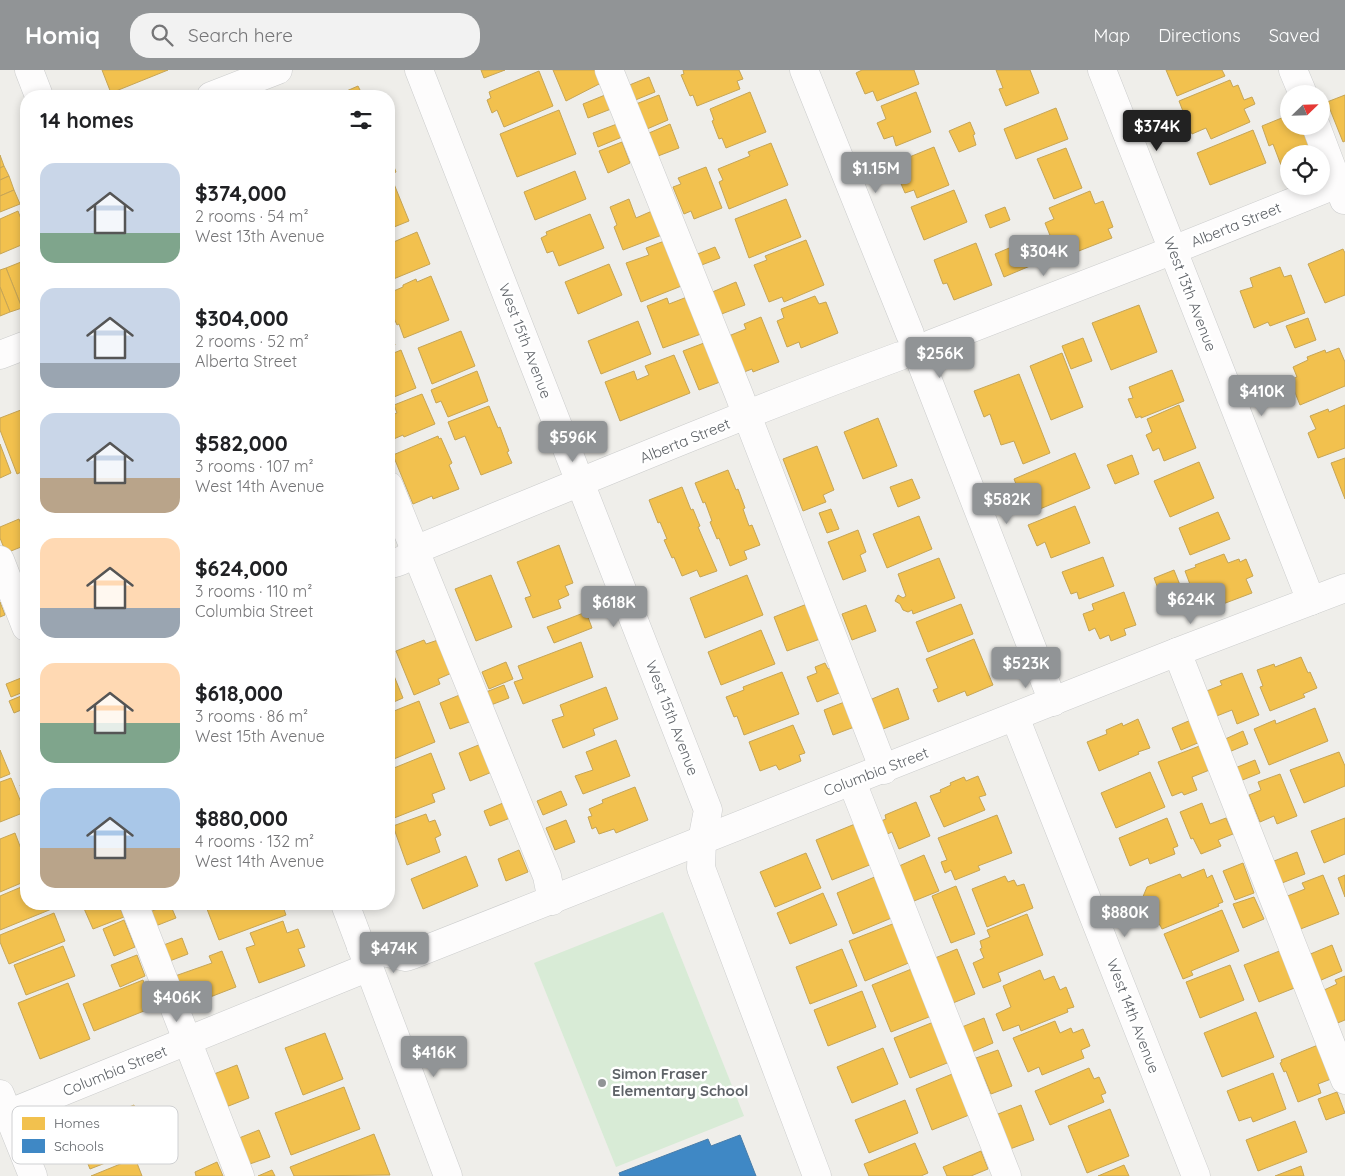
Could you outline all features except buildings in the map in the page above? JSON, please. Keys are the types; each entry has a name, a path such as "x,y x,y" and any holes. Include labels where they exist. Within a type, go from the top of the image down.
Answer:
{"street":[{"path":"29,70 37,90"},
{"path":"228,87 278,70"},
{"name":"West 15th Avenue","path":"419,70 708,810 702,840 702,868 817,1176"},
{"path":"609,70 747,415 884,770"},
{"path":"804,70 916,350 1053,702"},
{"name":"West 13th Avenue","path":"1102,70 1312,601"},
{"path":"1294,70 1300,85"},
{"path":"1320,135 1343,189"},
{"name":"Alberta Street","path":"395,564 408,558 415,550 747,415 1173,250 1343,189"},
{"path":"0,355 20,347"},
{"path":"395,501 547,876 552,901"},
{"path":"0,560 20,612"},
{"name":"Columbia Street","path":"406,957 884,770 1177,652 1312,601 1343,594"},
{"path":"1177,652 1345,1080"},
{"name":"West 14th Avenue","path":"1015,717 1196,1176"},
{"path":"852,782 1007,1176"},
{"path":"136,910 240,1176"},
{"path":"347,910 448,1176"},
{"path":"365,957 406,957"},
{"name":"Columbia Street","path":"3,1108 187,1042 365,957"},
{"path":"380,996 406,957"},
{"path":"3,1108 12,1128"},
{"path":"28,1164 33,1176"}],"green space":[{"path":"663,912 744,1116 616,1167 534,963"}],"place":[{"name":"Simon Fraser Elementary School","path":"602,1083"}]}
